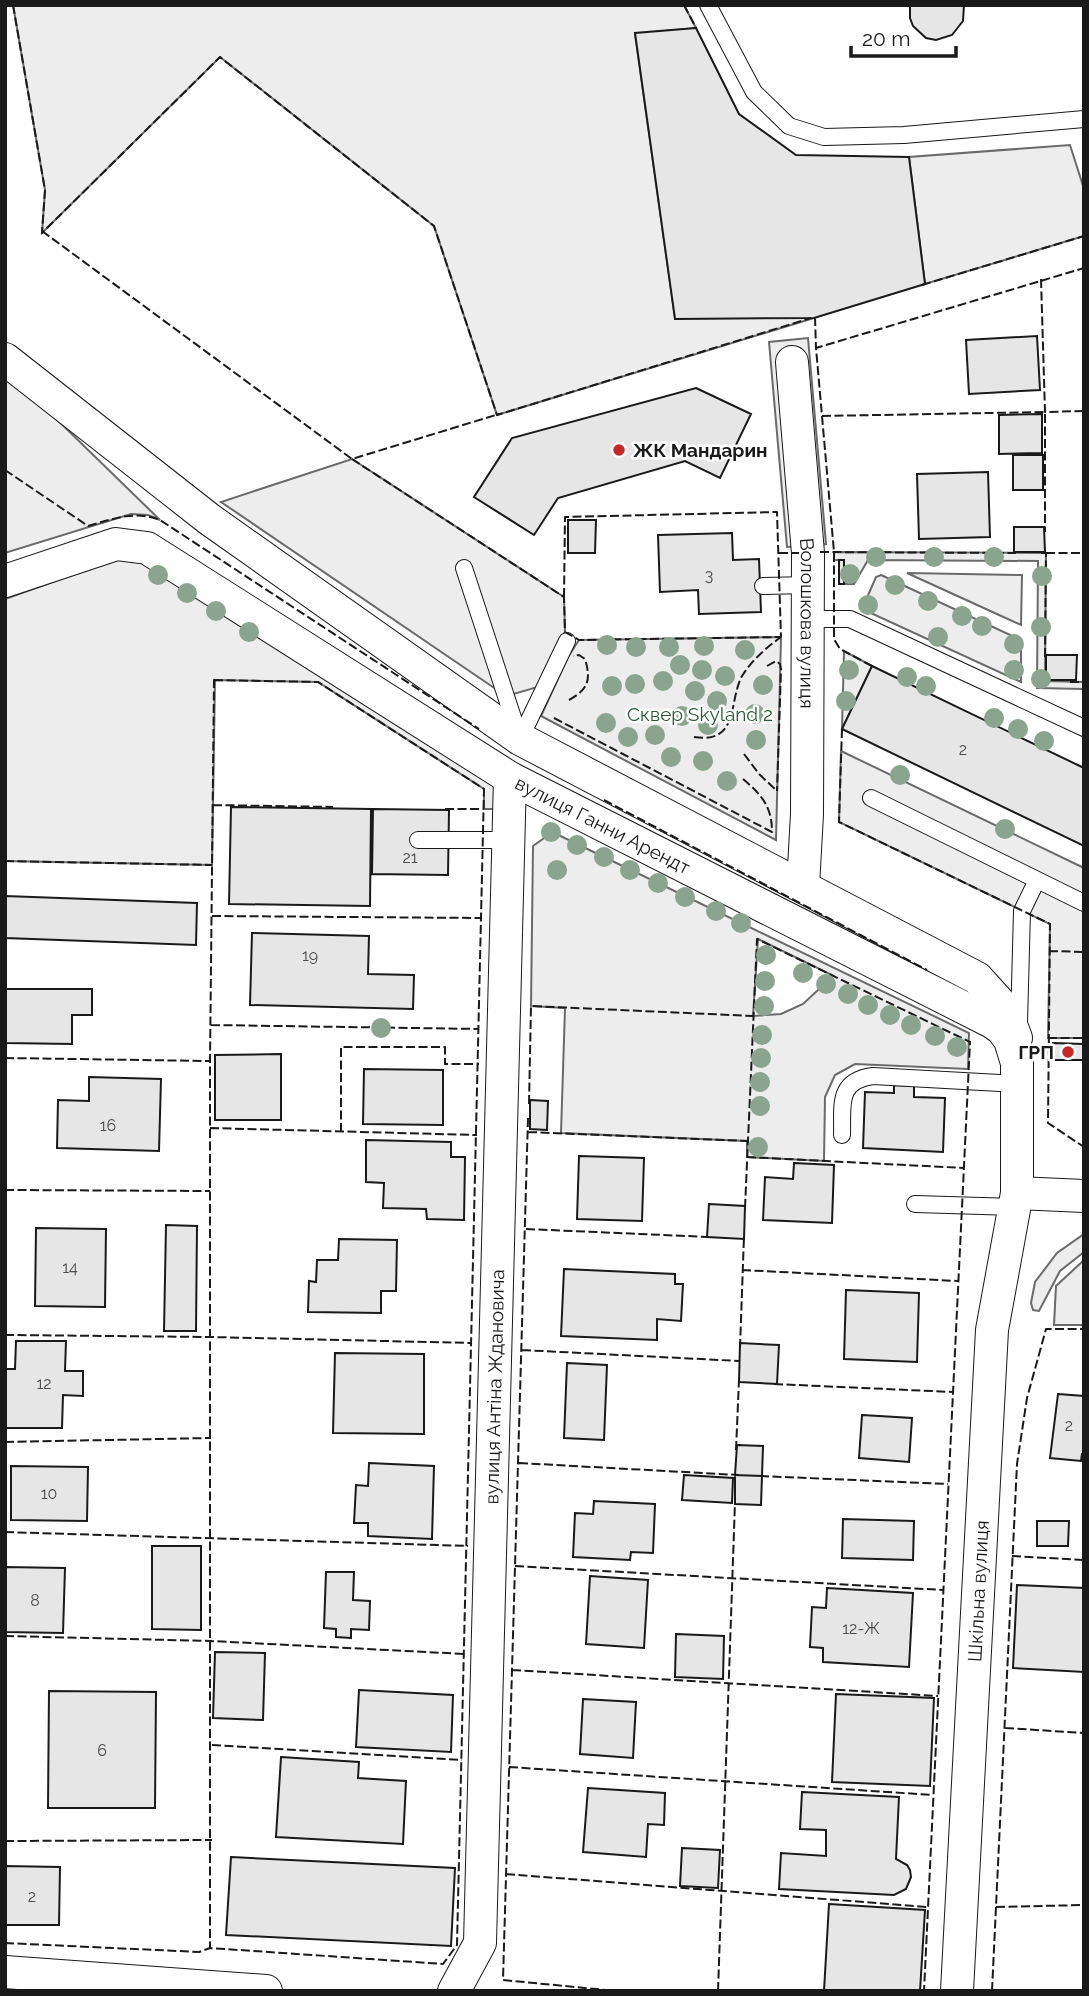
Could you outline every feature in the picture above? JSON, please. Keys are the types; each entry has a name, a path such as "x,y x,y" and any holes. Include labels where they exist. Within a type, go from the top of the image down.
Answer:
{"street":[{"path":"5,359 209,519 520,739 977,978 998,999 1011,1020 1017,1042 1018,1079"},
{"name":"Волошкова вулиця","path":"792,362 809,585 803,886"},
{"name":"вулиця Ганни Арендт","path":"5,581 116,544 147,548 510,778 996,1024 1008,1036 1014,1049 1018,1079 1016,1200"},
{"name":"вулиця Антіна Ждановича","path":"454,1991 480,1943 510,778"},
{"path":"1016,1200 1084,1196"},
{"name":"Шкільна вулиця","path":"957,1991 992,1330 1016,1200"},
{"path":"5,1972 266,1991"}],"lane":[{"path":"708,5 754,92 789,127 812,134 824,137 904,135 1084,119"},
{"path":"464,568 520,739"},
{"path":"763,586 809,585"},
{"path":"809,619 850,619 1084,728"},
{"path":"520,739 567,641"},
{"path":"871,798 1084,903"},
{"path":"418,840 508,840"},
{"path":"842,1135 843,1095 852,1082 861,1077 1018,1079 1022,911 1037,880"},
{"path":"915,1203 1016,1200"}],"shaded area":[{"path":"13,5 684,5 696,28 635,34 675,318 814,318 497,415 434,226 220,57 42,233 45,190"},
{"path":"1070,145 1084,189 1084,236 925,284 909,157"},
{"path":"808,338 826,544 787,547 769,342"},
{"path":"5,375 44,407 160,520 148,515 131,514 5,553"},
{"path":"352,459 564,597 565,632 538,687 506,696 221,502"},
{"path":"834,552 1046,553 1045,681 1084,682 1084,689 1037,688 1038,561 868,560 854,584 844,584 844,560 834,560"},
{"path":"126,556 143,563 501,780 500,809 484,809 484,789 318,682 215,680 212,865 5,861 5,599"},
{"path":"907,573 1022,575 1021,625 975,604"},
{"path":"881,575 1021,640 1021,682 862,609 876,577"},
{"name":"Сквер Skyland 2","path":"781,637 776,840 541,716 568,657 579,640"},
{"path":"844,651 872,666 842,729"},
{"path":"841,751 1084,868 1084,1038 1048,1038 1050,924 839,822"},
{"path":"548,830 969,1033 968,1069 855,1064 835,1075 825,1097 824,1161 747,1157 747,1141 561,1133 565,1008 531,1006 533,846 547,836","holes":["758,939 833,976 803,1004 781,1014 753,1016"]},
{"path":"1084,1234 1084,1252 1060,1271 1039,1311 1033,1310 1031,1303 1035,1282 1057,1253"},
{"path":"1084,1260 1084,1325 1054,1325 1056,1286"}],"building":[{"path":"910,5 964,5 963,21 952,35 936,40 926,38 913,26"},
{"path":"696,28 739,114 796,155 909,157 925,284 814,318 675,319 635,33"},
{"path":"1037,336 1040,390 969,394 966,340"},
{"name":"ЖК Мандарин","path":"696,388 751,414 720,478 685,461 558,498 534,535 474,497 512,438"},
{"path":"1042,414 1042,453 999,454 999,415"},
{"path":"1013,455 1043,455 1043,490 1013,490"},
{"path":"988,472 990,537 919,539 917,474"},
{"path":"568,520 596,520 595,553 568,553"},
{"path":"1014,527 1044,527 1045,552 1014,552"},
{"path":"732,533 733,560 759,559 761,612 699,614 698,590 660,592 658,535"},
{"path":"839,560 844,560 844,584 839,584"},
{"path":"1046,655 1077,655 1076,680 1046,680"},
{"path":"872,666 1084,768 1084,846 842,729"},
{"path":"231,807 371,809 370,906 229,904"},
{"path":"373,809 449,810 448,875 372,874"},
{"path":"5,896 197,903 196,945 5,938"},
{"path":"252,933 369,936 368,974 414,975 413,1009 250,1005"},
{"path":"5,989 92,989 92,1015 72,1015 72,1044 5,1043"},
{"name":"ГРП","path":"1053,1043 1083,1044 1083,1060 1053,1060"},
{"path":"281,1054 281,1120 215,1120 215,1055"},
{"path":"364,1069 443,1070 443,1125 363,1124"},
{"path":"89,1077 161,1079 159,1151 57,1148 58,1100 89,1101"},
{"path":"894,1085 914,1086 914,1097 945,1098 943,1152 863,1148 865,1092 894,1093"},
{"path":"530,1100 548,1101 547,1130 530,1129"},
{"path":"366,1140 451,1142 451,1157 465,1157 464,1220 427,1219 426,1209 383,1208 384,1183 366,1182"},
{"path":"579,1156 644,1158 642,1221 577,1219"},
{"path":"794,1163 834,1165 832,1223 763,1220 765,1177 793,1179"},
{"path":"709,1204 745,1206 744,1239 707,1237"},
{"path":"166,1225 197,1226 196,1331 164,1331"},
{"path":"36,1228 106,1229 105,1307 35,1306"},
{"path":"339,1239 397,1240 396,1291 381,1291 381,1313 308,1312 309,1281 316,1282 317,1260 338,1260"},
{"path":"564,1269 675,1274 675,1284 683,1284 681,1321 657,1319 657,1340 561,1336"},
{"path":"846,1290 919,1293 917,1362 844,1359"},
{"path":"16,1341 66,1341 65,1371 83,1371 83,1396 63,1395 62,1428 5,1428 5,1369 15,1369"},
{"path":"740,1343 779,1345 777,1384 739,1382"},
{"path":"335,1353 424,1354 424,1434 333,1433"},
{"path":"567,1363 607,1365 604,1440 564,1438"},
{"path":"1058,1394 1084,1396 1084,1454 1081,1461 1050,1458"},
{"path":"862,1415 912,1418 909,1462 859,1458"},
{"path":"737,1445 763,1446 762,1476 735,1475"},
{"path":"369,1463 434,1466 432,1539 368,1536 368,1523 354,1523 356,1485 368,1486"},
{"path":"11,1466 88,1467 87,1521 11,1520"},
{"path":"684,1475 733,1478 732,1503 682,1500"},
{"path":"735,1475 762,1476 761,1505 735,1504"},
{"path":"594,1501 655,1504 653,1553 631,1552 630,1560 573,1557 575,1513 593,1514"},
{"path":"843,1519 914,1521 913,1560 842,1558"},
{"path":"1037,1521 1069,1521 1068,1546 1037,1546"},
{"path":"152,1546 201,1546 201,1630 152,1629"},
{"path":"5,1567 65,1568 63,1633 5,1632"},
{"path":"326,1572 354,1572 353,1600 370,1601 369,1630 351,1629 351,1638 336,1637 336,1629 324,1628"},
{"path":"590,1576 648,1580 644,1648 586,1644"},
{"path":"1017,1585 1084,1588 1084,1672 1013,1668"},
{"path":"827,1588 913,1593 909,1667 823,1662 823,1648 810,1647 812,1607 826,1608"},
{"path":"676,1634 724,1636 723,1679 675,1677"},
{"path":"215,1652 265,1653 263,1720 213,1718"},
{"path":"359,1690 453,1695 451,1752 356,1747"},
{"path":"49,1691 156,1692 155,1808 48,1808"},
{"path":"836,1694 934,1698 930,1786 832,1782"},
{"path":"583,1699 636,1702 633,1758 580,1754"},
{"path":"281,1757 359,1762 358,1778 406,1781 403,1844 276,1837"},
{"path":"588,1788 665,1793 664,1825 648,1824 646,1857 583,1852"},
{"path":"802,1792 899,1797 896,1859 910,1870 911,1877 906,1889 894,1895 779,1889 781,1853 826,1856 826,1830 800,1829"},
{"path":"682,1848 720,1850 718,1888 680,1886"},
{"path":"231,1857 455,1868 451,1946 226,1935"},
{"path":"5,1866 60,1867 59,1925 5,1925"},
{"path":"829,1904 925,1910 920,1991 824,1991"}],"fence":[{"path":"13,5 45,190 42,233 220,57 434,226 497,415 811,318"},
{"path":"684,5 696,28 693,28"},
{"path":"42,231 352,459 499,414"},
{"path":"922,285 1084,236"},
{"path":"872,666 840,649 834,639 834,552 816,348 1084,268"},
{"path":"1041,279 1045,412 1084,411"},
{"path":"815,317 816,348"},
{"path":"822,416 1045,412 1045,532"},
{"path":"352,459 564,597 565,632 579,640 781,637"},
{"path":"5,470 88,526 133,516 160,520 479,729"},
{"path":"564,597 565,517 777,512 781,637"},
{"path":"820,552 1016,553"},
{"path":"779,553 799,553"},
{"path":"1041,553 1046,553 1045,660"},
{"path":"1046,553 1084,553"},
{"path":"694,737 709,737 726,728 742,676 750,665 781,637"},
{"path":"569,700 581,692 588,678 585,659 579,655 573,656"},
{"path":"767,666 776,661 781,669 777,791"},
{"path":"214,680 318,682 484,789 457,1945 443,1964 210,1948 210,1061 214,680"},
{"path":"1070,682 1084,682"},
{"path":"554,718 772,832 765,802 743,779"},
{"path":"842,729 839,822 1050,924 1048,1123 1084,1147"},
{"path":"744,754 759,774 777,791"},
{"path":"604,800 927,970"},
{"path":"213,805 333,807"},
{"path":"445,809 484,809"},
{"path":"5,861 212,865"},
{"path":"212,916 482,918"},
{"path":"745,1208 757,939 970,1042 924,1991"},
{"path":"1049,951 1084,952"},
{"path":"529,1104 531,1006 753,1016"},
{"path":"211,1025 479,1029"},
{"path":"1048,1038 1084,1038"},
{"path":"341,1132 341,1047 445,1047 445,1064 479,1064"},
{"path":"5,1058 210,1061"},
{"path":"528,1118 503,1980 616,1991"},
{"path":"210,1128 477,1135"},
{"path":"528,1132 748,1141"},
{"path":"747,1157 964,1168"},
{"path":"5,1190 210,1191"},
{"path":"526,1229 709,1237"},
{"path":"740,1348 744,1236"},
{"path":"742,1270 958,1281"},
{"path":"992,1991 1017,1464 1027,1398 1046,1329 1084,1329"},
{"path":"5,1335 472,1343"},
{"path":"522,1350 739,1361"},
{"path":"736,1450 739,1380"},
{"path":"774,1384 953,1392"},
{"path":"5,1442 211,1438"},
{"path":"519,1463 739,1475"},
{"path":"760,1476 948,1484"},
{"path":"718,1991 735,1502"},
{"path":"5,1532 468,1546"},
{"path":"1012,1556 1084,1560"},
{"path":"515,1566 943,1590"},
{"path":"5,1636 211,1641 465,1654"},
{"path":"512,1670 938,1696"},
{"path":"1005,1728 1084,1733"},
{"path":"212,1745 462,1760"},
{"path":"509,1767 933,1795"},
{"path":"5,1841 212,1840"},
{"path":"506,1874 927,1907"},
{"path":"996,1907 1084,1905"},
{"path":"5,1943 199,1952 210,1948"}],"place":[{"name":"ЖК Мандарин","path":"619,450"},
{"name":"ГРП","path":"1068,1052"}]}
